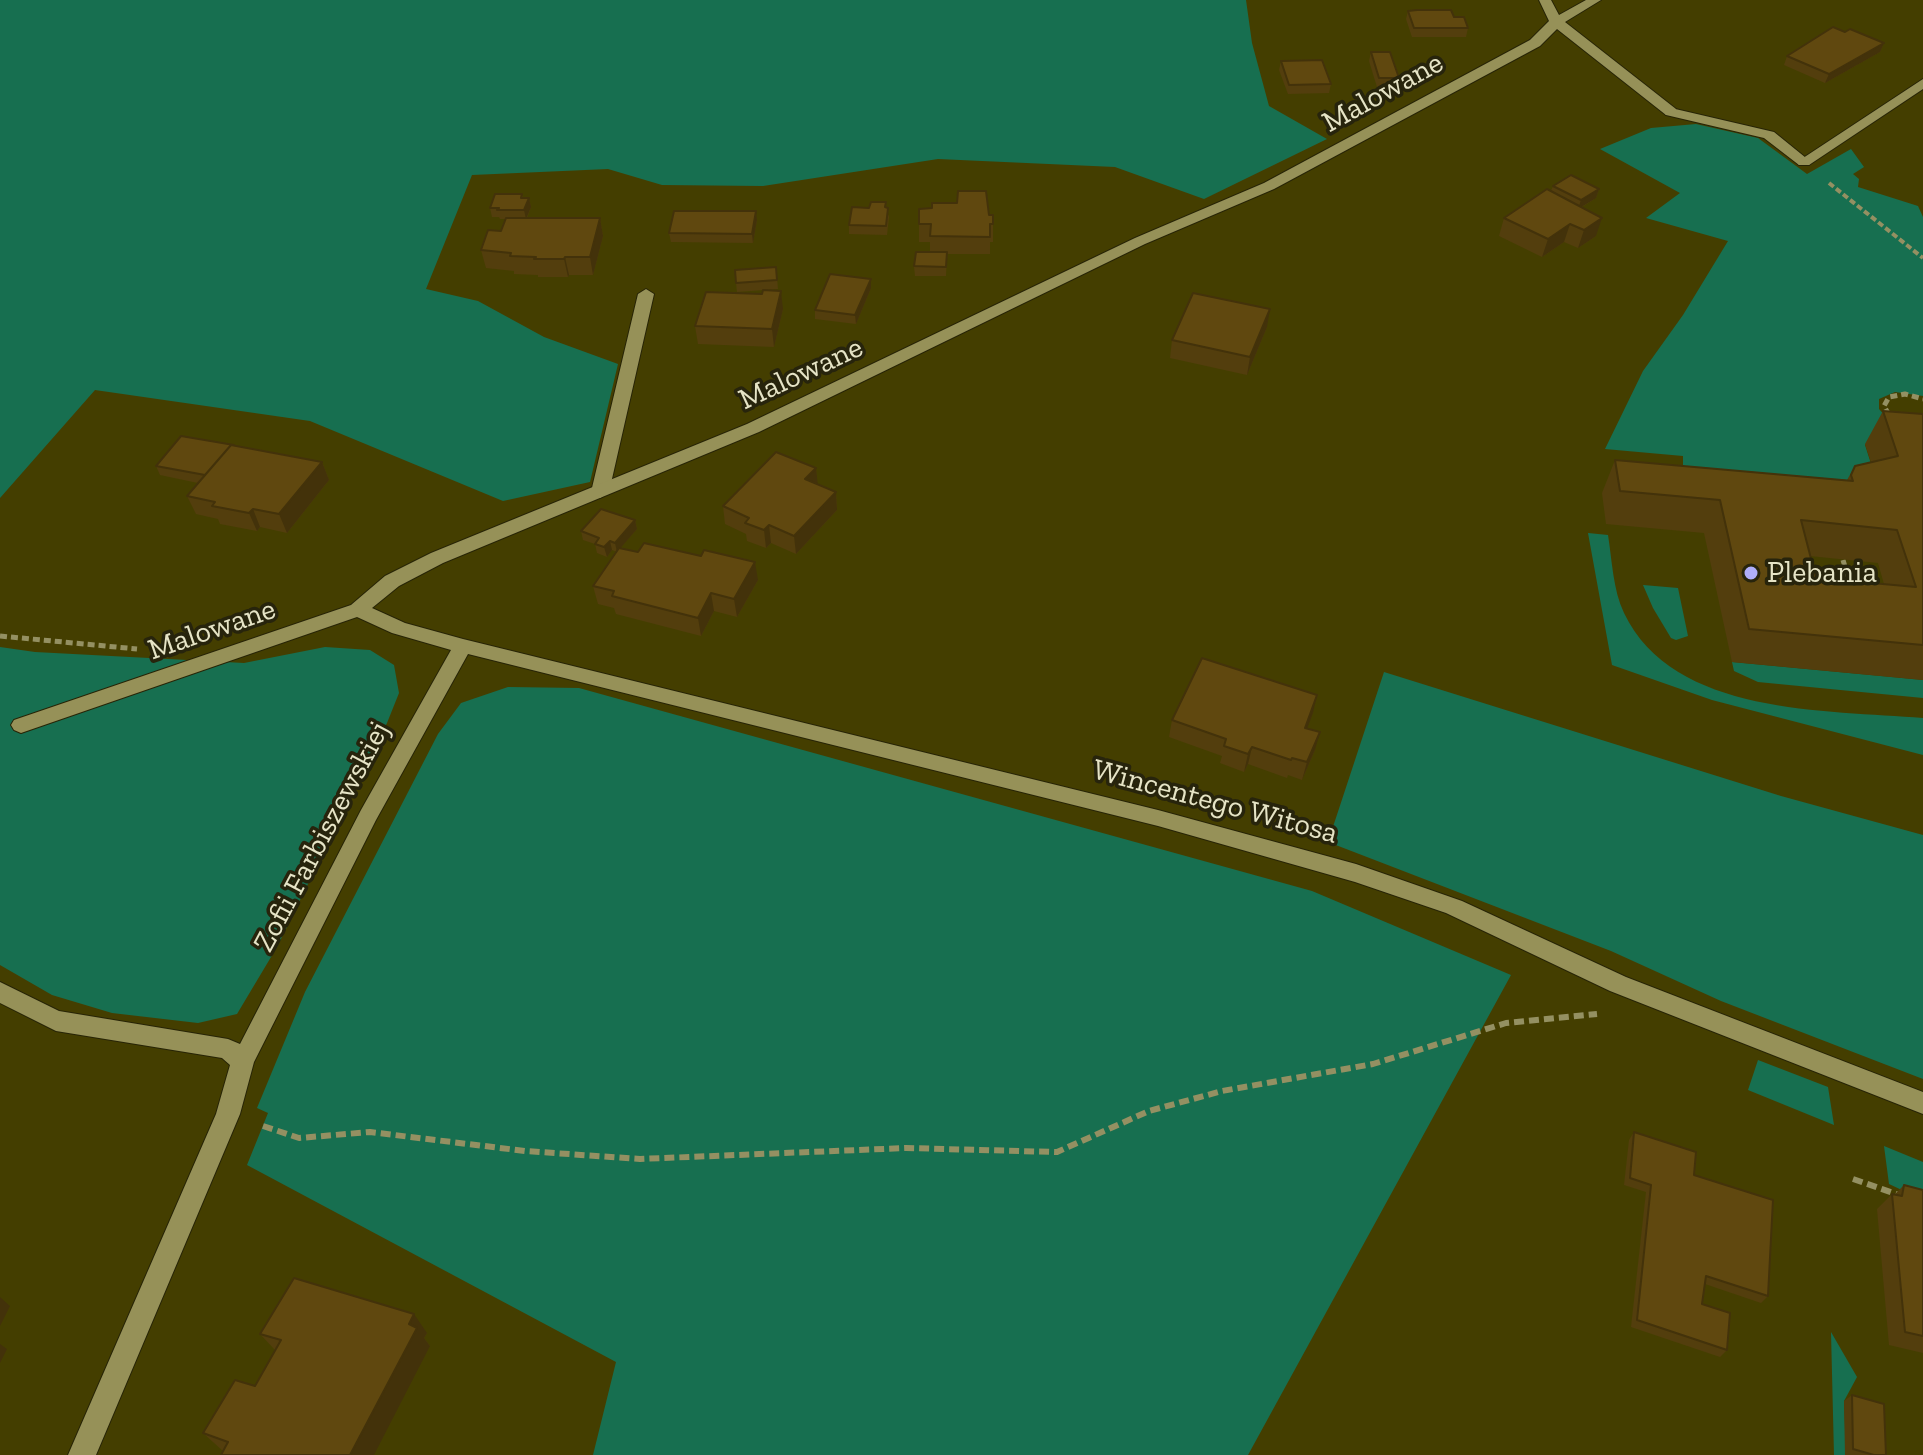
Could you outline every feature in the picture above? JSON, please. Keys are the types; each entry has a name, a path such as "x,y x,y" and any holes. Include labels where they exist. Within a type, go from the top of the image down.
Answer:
{"street":[{"path":"1545,0 1556,22 1671,112 1769,135 1804,162 1923,83"},
{"name":"Malowane","path":"21,725 358,610 392,581 437,558 753,428 1140,241 1269,186 1535,43 1556,22 1595,0"},
{"path":"600,492 646,294"},
{"name":"Wincentego Witosa","path":"358,610 399,628 463,646 1158,818 1356,873 1454,907 1618,984 1923,1103"},
{"name":"Zofii Farbiszewskiej","path":"228,1114 243,1061 368,816 463,646"},
{"path":"0,992 56,1021 228,1049 243,1061"},
{"path":"82,1455 228,1114"}],"path":[{"path":"1804,162 1923,258"},
{"path":"1891,417 1884,406 1889,397 1905,394 1923,399"},
{"path":"1837,590 1852,592 1843,560"},
{"path":"0,636 145,649"},
{"path":"228,1114 299,1138 370,1132 525,1151 640,1159 906,1148 1057,1152 1149,1111 1222,1091 1373,1064 1506,1023 1610,1013 1618,984"},
{"path":"1853,1179 1908,1198"}],"green space":[{"path":"0,0 1246,0 1252,43 1269,106 1327,139 1204,199 1115,167 938,159 763,186 662,185 608,169 472,175 426,289 478,301 544,337 618,364 590,482 503,501 310,421 95,390 0,498"},
{"path":"1696,124 1758,138 1807,174 1851,149 1864,167 1853,174 1859,179 1858,187 1918,206 1923,217 1923,396 1895,392 1879,399 1879,409 1888,419 1865,445 1879,489 1683,501 1683,456 1605,449 1643,371 1683,315 1728,241 1646,218 1680,193 1600,149 1651,128"},
{"path":"1588,533 1608,535 1615,585 1624,613 1647,647 1678,672 1715,689 1756,701 1843,713 1923,718 1923,755 1712,700 1612,665"},
{"path":"1643,585 1678,588 1688,636 1676,640 1671,638"},
{"path":"0,647 35,652 244,663 325,647 370,650 394,665 399,693 387,723 277,947 237,1014 198,1023 112,1013 52,995 0,965"},
{"path":"1732,662 1923,680 1923,698 1758,682 1734,671"},
{"path":"1384,672 1781,796 1923,835 1923,1079 1721,1001 1611,951 1328,842"},
{"path":"508,687 579,688 1312,891 1511,975 1248,1455 593,1455 616,1362 247,1165 268,1113 257,1108 305,992 438,734 461,703"},
{"path":"1758,1060 1828,1087 1834,1125 1748,1090"},
{"path":"1884,1146 1923,1162 1923,1200 1889,1184"},
{"path":"1831,1332 1857,1377 1844,1401 1846,1455 1834,1455"}],"building":[{"path":"1451,10 1454,17 1464,17 1468,28 1414,28 1408,11"},
{"path":"1833,27 1845,32 1850,29 1884,43 1829,74 1787,56"},
{"path":"1371,52 1390,52 1399,78 1379,78"},
{"path":"1322,60 1331,84 1289,85 1281,61"},
{"path":"1571,175 1599,189 1581,200 1553,186"},
{"path":"1547,189 1602,218 1584,230 1570,224 1548,239 1504,218"},
{"path":"958,191 986,191 989,215 993,215 990,237 930,236 931,224 919,224 919,209 932,208 932,203 957,203"},
{"path":"495,194 522,194 521,198 529,198 524,210 497,210 499,208 490,208"},
{"path":"871,202 886,202 886,226 849,225 852,207 869,208"},
{"path":"674,211 756,211 752,234 669,233"},
{"path":"506,218 600,218 590,257 534,259 536,257 481,250 488,230 501,231"},
{"path":"916,252 947,252 946,267 914,266"},
{"path":"776,267 777,280 736,283 735,270"},
{"path":"830,274 871,279 855,315 815,310"},
{"path":"763,290 781,291 772,329 695,326 706,292 762,294"},
{"path":"1193,293 1270,309 1250,357 1172,340"},
{"path":"1883,411 1923,414 1923,645 1749,629 1720,500 1620,491 1615,460 1853,481 1851,475 1855,466 1898,456","holes":["1801,520 1897,530 1916,587 1816,578"]},
{"path":"181,436 234,445 205,475 156,466"},
{"path":"231,445 322,462 279,514 253,509 249,513 212,506 215,502 187,496"},
{"path":"776,452 816,468 805,479 836,492 794,536 769,525 764,530 745,523 749,518 723,506"},
{"path":"601,509 635,520 615,543 610,541 604,547 595,544 599,538 581,531"},
{"path":"644,543 701,556 704,550 755,562 734,599 711,593 698,618 612,596 614,591 593,586 619,548 638,552"},
{"path":"1202,658 1317,695 1305,728 1320,732 1307,762 1252,747 1248,754 1224,746 1226,739 1172,720"},
{"path":"1634,1132 1696,1152 1694,1175 1773,1200 1768,1296 1706,1276 1702,1304 1730,1313 1727,1350 1637,1320 1651,1185 1630,1178"},
{"path":"1904,1185 1923,1190 1923,1336 1905,1332 1892,1194 1902,1196"},
{"path":"294,1278 414,1314 409,1324 417,1328 350,1455 221,1455 228,1442 203,1433 235,1380 255,1386 281,1340 260,1334"},
{"path":"1852,1395 1884,1404 1886,1455 1853,1449"}],"place":[{"name":"Plebania","path":"1751,573"}]}
